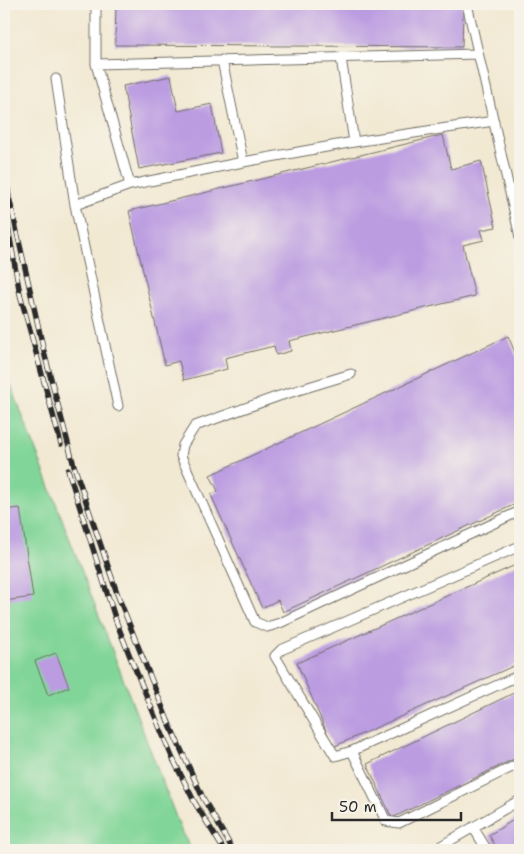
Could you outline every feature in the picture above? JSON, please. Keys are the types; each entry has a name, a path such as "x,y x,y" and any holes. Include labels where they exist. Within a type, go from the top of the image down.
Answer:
{"lane":[{"path":"96,4 96,64 130,185"},
{"path":"467,4 520,237"},
{"path":"96,64 478,54"},
{"path":"341,58 354,142"},
{"path":"222,60 243,162"},
{"path":"56,79 75,205 118,406"},
{"path":"75,205 130,185 243,162 354,142 494,121"},
{"path":"351,374 279,396 195,426 183,445 181,456 255,622 267,627 280,623 520,511"},
{"path":"520,546 281,650 275,656 335,756 352,751 520,675"},
{"path":"352,751 386,821 399,823 520,763"},
{"path":"434,850 520,800"},
{"path":"473,827 487,850"}],"green space":[{"path":"4,367 182,833 192,850 4,850"}],"building":[{"path":"116,4 461,4 463,11 462,47 115,45"},
{"path":"171,76 178,111 212,104 221,153 139,169 123,86"},
{"path":"443,135 451,169 481,161 496,227 481,230 484,240 463,245 475,296 289,341 291,351 276,355 274,346 225,358 227,369 184,380 179,361 165,365 129,211"},
{"path":"508,336 520,364 520,502 283,612 278,600 262,608 211,495 218,491 210,475"},
{"path":"20,508 33,597 4,601 4,510"},
{"path":"520,563 520,663 333,747 297,663"},
{"path":"56,653 69,687 48,695 35,661"},
{"path":"520,690 520,756 392,818 367,764"},
{"path":"520,816 520,850 498,850 489,835"}],"railway":[{"path":"4,167 45,356 74,466 118,596 168,721 203,798 233,850"},
{"path":"4,205 20,294 61,444"},
{"path":"68,470 116,621 131,659 172,757 195,803 224,850"}]}
